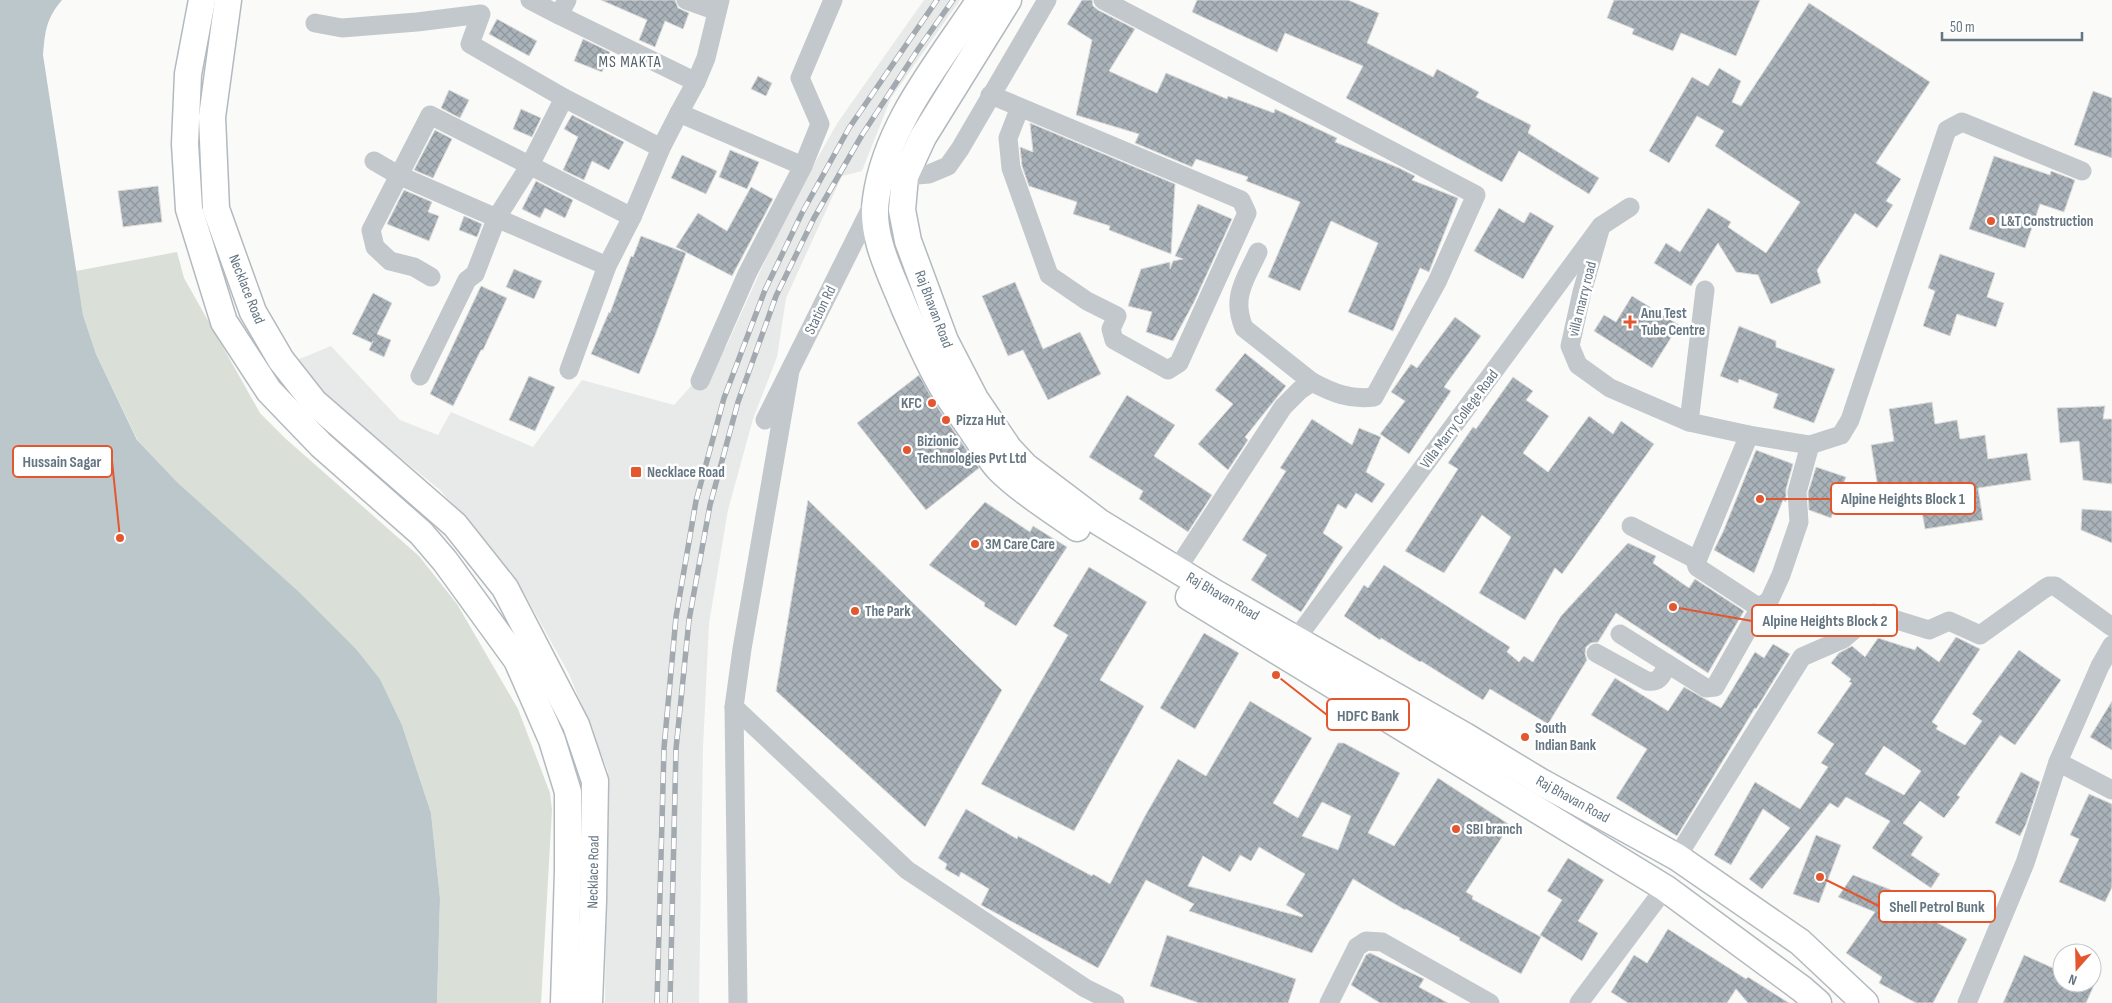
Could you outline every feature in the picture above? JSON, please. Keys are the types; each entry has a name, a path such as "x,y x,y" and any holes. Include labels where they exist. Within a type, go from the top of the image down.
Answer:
{"main road":[{"name":"Necklace Road","path":"202,0 188,74 186,162 190,209 224,322 269,391 321,445 421,532 445,561 517,660 552,740 568,792 568,879 564,1003"},
{"name":"Necklace Road","path":"228,0 212,116 216,209 253,312 281,360 314,402 455,525 505,588 576,725 595,781 594,879 588,1003"},
{"name":"Raj Bhavan Road","path":"980,0 916,97 898,128 884,164 876,199 875,214 879,241 888,269 920,345 943,388 998,469 1040,502 1096,540 1665,888 1802,989 1818,1003"},
{"name":"Raj Bhavan Road","path":"1008,0 923,137 905,176 902,210 908,241 945,341 975,399 1009,449 1025,466 1099,522 1541,782 1677,857 1800,942 1865,1003"},
{"path":"568,879 594,879"}],"street":[{"path":"530,0 563,8 696,82"},
{"path":"569,370 607,266 632,217 661,148 696,82 706,58 718,6 686,0"},
{"path":"700,381 747,274 803,166 820,124 800,78 833,0"},
{"path":"876,199 905,176 929,174 948,166 960,149 1047,0"},
{"path":"1103,0 1476,195 1437,282 1374,397 1357,399 1328,391 1312,382 1244,328 1239,317 1238,295 1258,252"},
{"path":"315,23 342,28 417,22 481,14 470,44 564,98 661,148"},
{"path":"990,95 1020,107 1241,200 1247,213 1179,362 1168,370 1114,340 1112,330 1117,316 1087,301 1049,275 1010,168 1008,138 1020,107"},
{"path":"420,376 467,280 475,274 497,217 530,165 564,98"},
{"path":"679,113 803,166"},
{"path":"431,277 414,268 390,261 375,247 371,230 430,115 632,217"},
{"path":"1757,608 1769,601 1781,574 1799,522 1797,492 1810,445 1840,436 1850,420 1947,130 1962,122 2082,171"},
{"path":"374,161 398,175 607,266"},
{"name":"Station Rd","path":"765,420 876,199"},
{"name":"Villa Marry College Road","path":"1296,639 1601,226 1630,207"},
{"name":"villa marry road","path":"1601,226 1580,300 1570,346 1578,366 1610,388 1689,422 1749,435 1810,445"},
{"path":"1689,422 1705,290"},
{"path":"738,1003 734,707 742,649 790,371"},
{"path":"1177,569 1283,407 1300,390 1312,382"},
{"path":"1620,634 1706,688 1715,687 1757,613 1757,608 1755,604 1697,567 1698,560 1749,435"},
{"path":"1631,526 1698,560"},
{"path":"1677,857 1802,657 1842,639 1874,613 1928,630 1949,621 1980,634 2044,589 2049,586 2055,586 2112,627"},
{"path":"1967,1003 2025,863 2058,762 2100,666 2112,645"},
{"path":"1596,653 1647,681 1654,682 1660,680 1668,664"},
{"path":"734,707 907,870 1082,996 1115,1003"},
{"path":"2058,762 2112,790"},
{"path":"1579,1003 1665,888"},
{"path":"1328,1003 1357,947 1366,941 1382,942 1490,1003"}],"shaded area":[{"path":"0,0 62,0 49,19 43,55 83,315 96,354 137,440 178,483 300,593 357,650 380,679 402,725 431,813 440,898 437,1003 0,1003"},
{"path":"924,0 960,0 891,98 862,171 842,176 786,298 777,357 753,419 728,510 709,623 703,748 699,1003 605,1003 608,771 569,674 524,593 478,534 440,490 327,398 297,360 331,346 400,420 438,435 451,412 533,447 582,380 674,405 726,347 788,210 838,122"},
{"path":"177,252 184,278 260,413 286,439 419,556 457,604 518,709 550,793 552,810 541,1003 437,1003 440,898 431,813 402,725 380,679 357,650 178,483 138,441 96,354 83,315 76,271"}],"building":[{"path":"601,0 675,0 678,8 689,13 683,29 665,21 655,47 639,40 647,20"},
{"path":"1082,0 1092,0 1093,6 1098,10 1135,29 1109,71 1157,93 1166,73 1227,99 1228,96 1274,113 1275,109 1337,138 1335,142 1415,176 1412,180 1458,198 1429,272 1420,268 1393,331 1348,312 1378,243 1331,221 1300,291 1268,277 1300,202 1246,181 1248,177 1196,159 1192,167 1135,143 1139,134 1076,115 1092,40 1067,24"},
{"path":"1197,0 1348,0 1379,13 1367,43 1433,77 1437,69 1479,92 1476,97 1531,125 1528,133 1599,178 1589,194 1519,151 1502,182 1346,98 1363,66 1285,33 1277,52 1192,12"},
{"path":"1614,0 1760,0 1736,56 1681,33 1673,51 1632,34 1634,29 1607,18"},
{"path":"1809,3 1930,82 1876,163 1901,179 1886,201 1893,205 1877,228 1855,213 1817,270 1821,283 1771,304 1758,275 1736,272 1718,243 1691,286 1654,263 1666,243 1680,252 1708,208 1731,222 1728,227 1766,253 1800,202 1715,146 1724,131 1697,116 1669,163 1649,151 1692,77 1708,86 1719,68 1741,81 1732,102 1741,106"},
{"path":"497,19 537,41 529,56 489,34"},
{"path":"583,39 610,52 602,72 574,61"},
{"path":"758,76 772,83 766,96 751,89"},
{"path":"449,90 469,100 460,118 441,108"},
{"path":"2093,91 2112,98 2112,158 2074,145"},
{"path":"521,109 541,118 532,137 513,129"},
{"path":"572,115 624,142 609,170 592,161 584,180 563,170 578,137 564,129"},
{"path":"1030,123 1175,184 1171,254 1109,230 1110,226 1073,214 1077,202 1029,186 1022,166 1020,147 1033,152"},
{"path":"435,130 452,139 433,178 414,170"},
{"path":"730,150 759,162 747,189 719,177"},
{"path":"682,155 717,171 706,194 671,178"},
{"path":"1994,156 2050,175 2051,171 2075,180 2064,212 2040,204 2025,248 1969,229"},
{"path":"536,181 573,200 565,218 545,208 540,218 522,209"},
{"path":"158,186 162,222 123,227 118,191"},
{"path":"751,187 773,199 732,276 676,247 698,213 727,231"},
{"path":"404,190 432,202 428,212 439,216 429,241 387,224"},
{"path":"1198,204 1232,219 1194,302 1173,341 1146,332 1152,312 1128,306 1141,269 1170,262 1170,269 1173,261 1183,259 1175,256"},
{"path":"1499,208 1524,223 1530,212 1554,226 1523,279 1474,251"},
{"path":"464,216 482,224 477,237 459,230"},
{"path":"641,236 686,253 639,374 591,354"},
{"path":"1940,254 1995,273 1987,297 2004,303 1996,327 1957,314 1950,336 1923,326 1935,291 1928,288"},
{"path":"514,269 542,281 534,299 506,287"},
{"path":"1015,282 1043,349 1080,332 1101,374 1048,400 1023,350 1008,356 982,296"},
{"path":"481,286 507,298 483,350 481,350 453,406 430,394"},
{"path":"373,293 392,303 377,334 391,340 384,357 369,350 373,341 372,343 352,334"},
{"path":"1632,296 1679,325 1652,368 1594,331 1604,315 1616,322"},
{"path":"1455,317 1481,336 1444,387 1451,391 1409,454 1380,434 1405,401 1391,392 1411,364 1417,368"},
{"path":"1739,326 1776,341 1776,347 1835,369 1814,423 1773,408 1778,394 1739,379 1738,383 1720,376"},
{"path":"1245,353 1286,386 1245,437 1248,440 1228,470 1198,444 1233,404 1215,390"},
{"path":"919,375 934,402 979,468 926,510 857,423"},
{"path":"529,376 555,387 535,431 509,420"},
{"path":"1513,377 1533,391 1526,400 1549,416 1523,453 1548,472 1589,416 1613,434 1621,421 1654,444 1562,574 1555,568 1525,620 1479,593 1511,537 1482,515 1444,573 1405,551 1458,469 1448,463 1473,427 1476,429"},
{"path":"1127,395 1175,425 1154,456 1212,495 1188,532 1139,499 1143,491 1089,457"},
{"path":"1932,402 1935,424 1957,420 1960,439 1985,435 1988,459 2027,453 2031,480 1978,488 1983,520 1925,529 1921,506 1882,513 1871,445 1894,441 1889,409"},
{"path":"2105,406 2103,419 2112,419 2112,484 2083,480 2079,441 2060,443 2057,408"},
{"path":"1312,419 1352,445 1359,428 1381,437 1366,472 1385,484 1372,503 1356,493 1346,509 1338,504 1323,533 1343,547 1301,612 1251,580 1267,555 1242,540 1286,471 1280,468"},
{"path":"1756,450 1793,464 1786,489 1786,502 1783,500 1754,573 1714,550"},
{"path":"1816,467 1846,477 1831,518 1809,510 1808,493"},
{"name":"The Park","path":"808,500 1002,690 925,827 776,691"},
{"path":"985,502 1030,532 1033,526 1067,547 1016,626 984,606 985,603 929,565"},
{"path":"2082,509 2112,511 2112,543 2081,530"},
{"path":"1628,543 1656,556 1653,563 1689,588 1695,579 1744,611 1708,673 1616,613 1598,642 1591,643 1586,647 1585,654 1587,660 1548,724 1490,689 1483,700 1421,661 1381,638 1380,640 1344,616 1364,585 1368,588 1384,565 1510,647 1507,652 1519,662 1524,656 1533,662 1561,616"},
{"path":"1089,567 1147,602 1100,680 1144,706 1074,831 981,784 1068,635 1053,626"},
{"path":"1204,633 1239,653 1195,729 1160,708"},
{"path":"1956,637 1980,649 1932,722 1938,726 1936,729 1965,745 1982,721 1972,714 2019,650 2061,680 2015,745 2000,735 1957,795 1960,797 1944,818 1920,801 1903,823 1923,837 1911,855 1940,874 1931,888 1872,848 1890,821 1846,797 1838,808 1830,803 1762,889 1749,879 1790,828 1763,809 1731,865 1714,855 1755,782 1800,809 1828,767 1821,763 1834,744 1817,733 1852,683 1849,682 1851,679 1831,663 1839,653 1852,646 1865,657 1878,638 1915,650 1917,646 1939,662","holes":["1884,746 1921,771 1904,795 1865,774"]},
{"path":"1773,644 1790,654 1677,836 1616,798 1647,749 1591,715 1615,678 1668,711 1684,687 1721,708 1755,652 1764,658"},
{"path":"1250,701 1312,738 1273,803 1298,818 1338,743 1344,743 1400,773 1368,833 1394,846 1438,778 1510,825 1466,892 1473,896 1472,899 1541,937 1521,974 1353,879 1312,953 1189,911 1194,904 1146,880 1098,968 981,905 989,889 961,872 959,877 945,869 947,864 938,858 966,809 1017,839 1018,836 1110,884 1145,816 1178,759 1206,776","holes":["1322,802 1351,816 1338,850 1302,836","1259,847 1305,874 1286,905 1303,915 1302,917 1188,886 1203,856 1230,872 1240,855 1251,861"]},
{"path":"2112,701 2112,750 2090,737"},
{"path":"2021,772 2040,782 2020,836 1995,823"},
{"path":"2089,794 2112,804 2112,887 2105,902 2059,882 2079,839 2070,835"},
{"path":"1816,835 1841,845 1819,903 1793,894"},
{"path":"1568,858 1604,880 1578,921 1598,933 1582,961 1540,935 1562,900 1547,891"},
{"path":"1853,875 1922,902 1916,911 1967,939 1933,1003 1916,1003 1879,983 1882,977 1846,953 1875,912 1838,897"},
{"path":"1668,929 1746,979 1748,977 1789,1003 1748,1003 1736,989 1727,1003 1628,1003 1611,992 1634,955 1647,963"},
{"path":"1167,935 1296,979 1288,1003 1199,1003 1150,986"},
{"path":"1370,953 1424,979 1419,987 1448,1003 1380,1003 1351,985 1366,955"},
{"path":"2024,955 2052,968 2052,993 2090,993 2086,1003 2003,1003"}],"railway":[{"path":"657,1003 664,748 676,617 696,501 724,398 765,290 802,213 849,128 937,0"},
{"path":"670,1003 676,749 689,620 710,505 738,402 776,296 814,218 862,135 953,0"}],"place":[{"name":"L&T Construction","path":"1991,221"},
{"name":"Anu Test Tube Centre","path":"1630,322"},
{"name":"KFC","path":"932,403"},
{"name":"Pizza Hut","path":"946,420"},
{"name":"Bizionic Technologies Pvt Ltd","path":"907,450"},
{"name":"Necklace Road","path":"636,472"},
{"name":"Alpine Heights Block 1","path":"1760,499"},
{"name":"Hussain Sagar","path":"120,538"},
{"name":"3M Care Care","path":"975,544"},
{"name":"Alpine Heights Block 2","path":"1673,607"},
{"name":"The Park","path":"855,611"},
{"name":"HDFC Bank","path":"1276,675"},
{"name":"South Indian Bank","path":"1525,737"},
{"name":"SBI branch","path":"1456,829"},
{"name":"Shell Petrol Bunk","path":"1820,877"}],"district":[{"name":"MS MAKTA","path":"630,61"}]}
